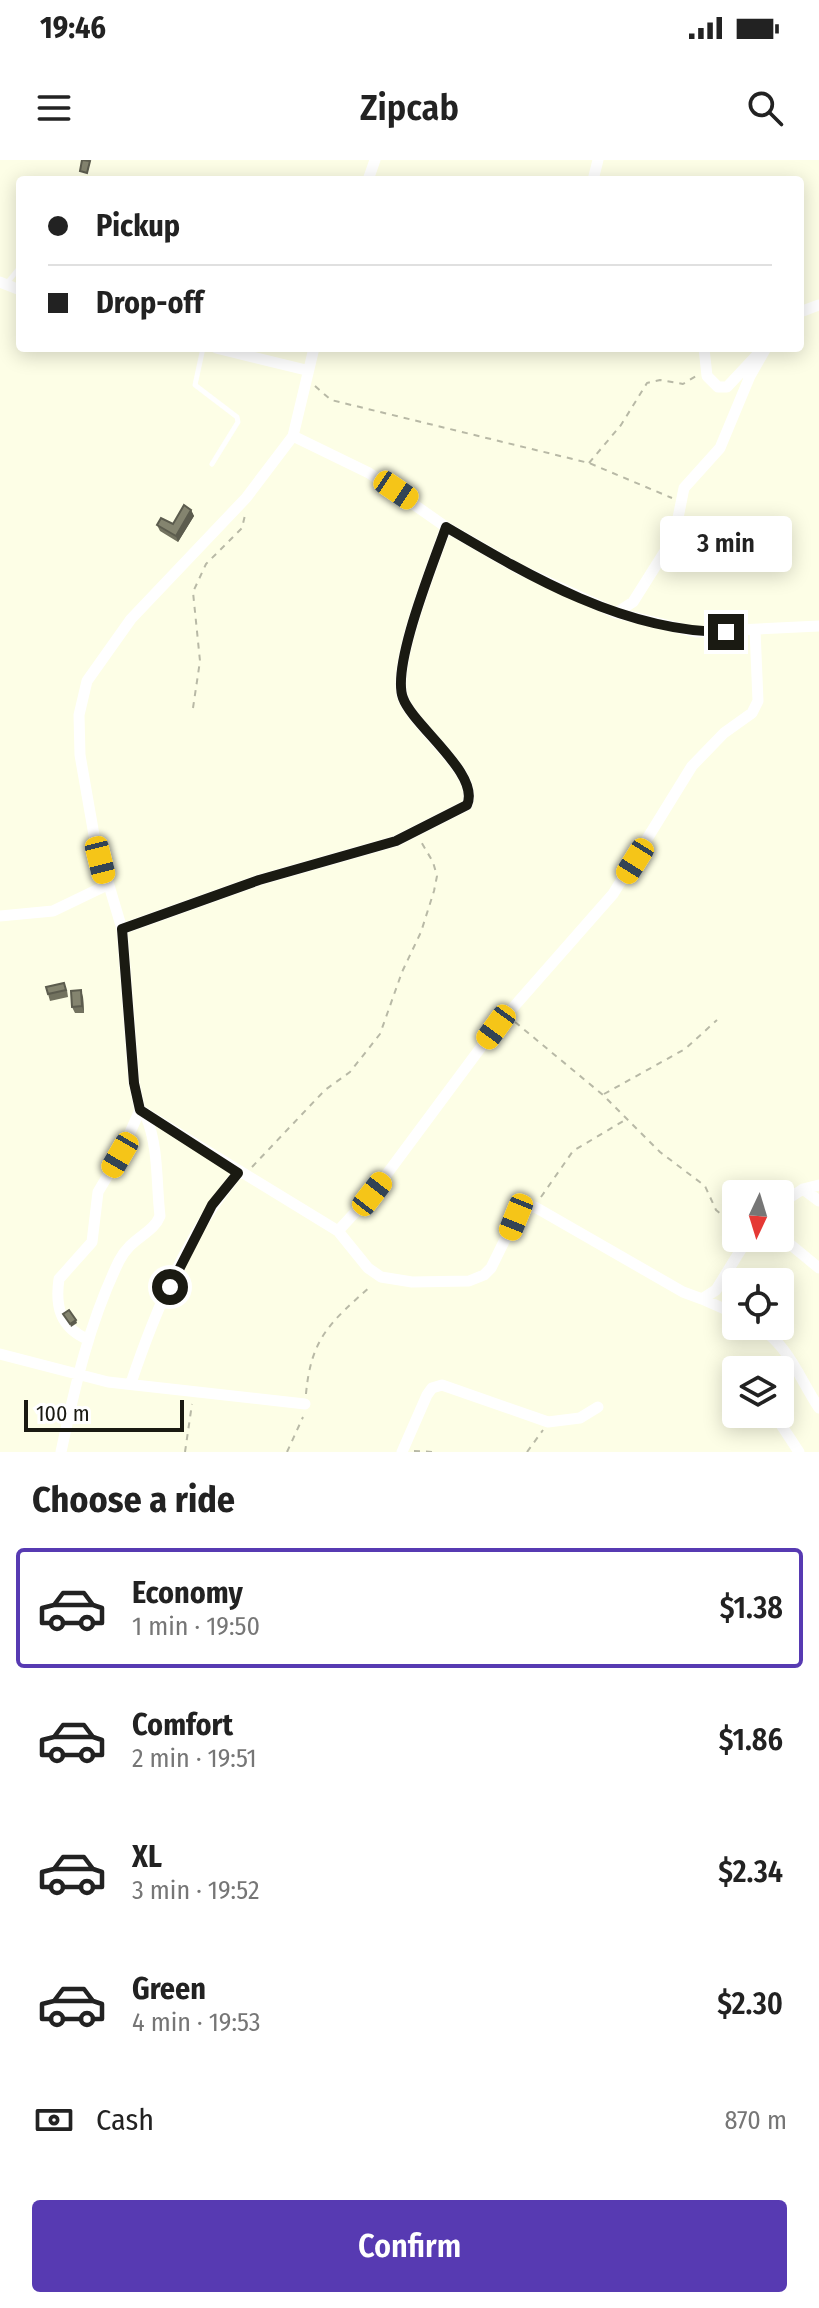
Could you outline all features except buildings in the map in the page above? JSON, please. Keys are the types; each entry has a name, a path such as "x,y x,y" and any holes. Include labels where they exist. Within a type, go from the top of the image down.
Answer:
{"street":[{"path":"232,352 306,370"},
{"path":"61,1452 76,1376 87,1339 128,1245 152,1229 160,1216 155,1194 156,1146 143,1113 133,1071 122,929 107,885 80,755 79,715 87,681 131,619 246,498 293,436 313,352"},
{"path":"704,352 712,385 727,387 763,352"},
{"path":"616,613 633,602 667,548 675,533 680,502 688,480 720,448 764,352"},
{"path":"293,436 369,473 446,527 519,569 616,613 696,632 819,626"},
{"path":"122,929 259,880 415,833 456,814 470,799 461,774 413,715 403,699 400,685 407,644 446,527"},
{"path":"338,1231 372,1194 506,1016 626,876 692,766 716,740 752,713 758,701 755,630"},
{"path":"0,916 53,911 107,885"},
{"path":"143,1113 338,1231 368,1268 381,1277 412,1282 469,1281 484,1275 506,1241 516,1217 524,1208 535,1207 683,1292 722,1308"},
{"path":"87,1339 68,1329 60,1315 59,1279 92,1242 98,1192 143,1113"},
{"path":"131,1383 144,1342 197,1230 238,1173"},
{"path":"794,1195 819,1185"},
{"path":"803,1189 819,1201"},
{"path":"794,1247 819,1268"},
{"path":"702,1299 716,1290 739,1252"},
{"path":"778,1340 792,1358 819,1408"},
{"path":"0,1369 2,1354 76,1376 305,1404"},
{"path":"402,1452 427,1395 432,1388 442,1385 548,1422 580,1418 598,1407"},
{"path":"783,1428 799,1452"}],"lane":[{"path":"202,352 195,385 237,417 238,422 212,464"}],"path":[{"path":"589,463 621,425 647,383 660,380 683,384 706,367"},
{"path":"306,370 318,392 331,400 589,463 680,502"},
{"path":"193,708 200,661 193,592 206,564 242,528 246,498"},
{"path":"238,1173 266,1155 325,1090 350,1072 380,1034 402,972 421,932 437,876 433,862 415,833"},
{"path":"506,1016 603,1095 660,1152 705,1186 722,1216"},
{"path":"603,1095 685,1049 717,1020"},
{"path":"535,1207 573,1151 626,1120"},
{"path":"287,1452 305,1404 309,1365 321,1334 381,1277"},
{"path":"185,1452 193,1390"},
{"path":"527,1452 548,1422"},
{"path":"409,1452 434,1452"}],"route":[{"path":"170,1287 197,1230 212,1205 238,1173 193,1141 140,1110 134,1083 122,929 259,880 396,841 456,814 467,805 470,792 461,774 413,715 403,699 400,685 407,644 446,527 519,569 616,613 696,632 726,632"}]}
